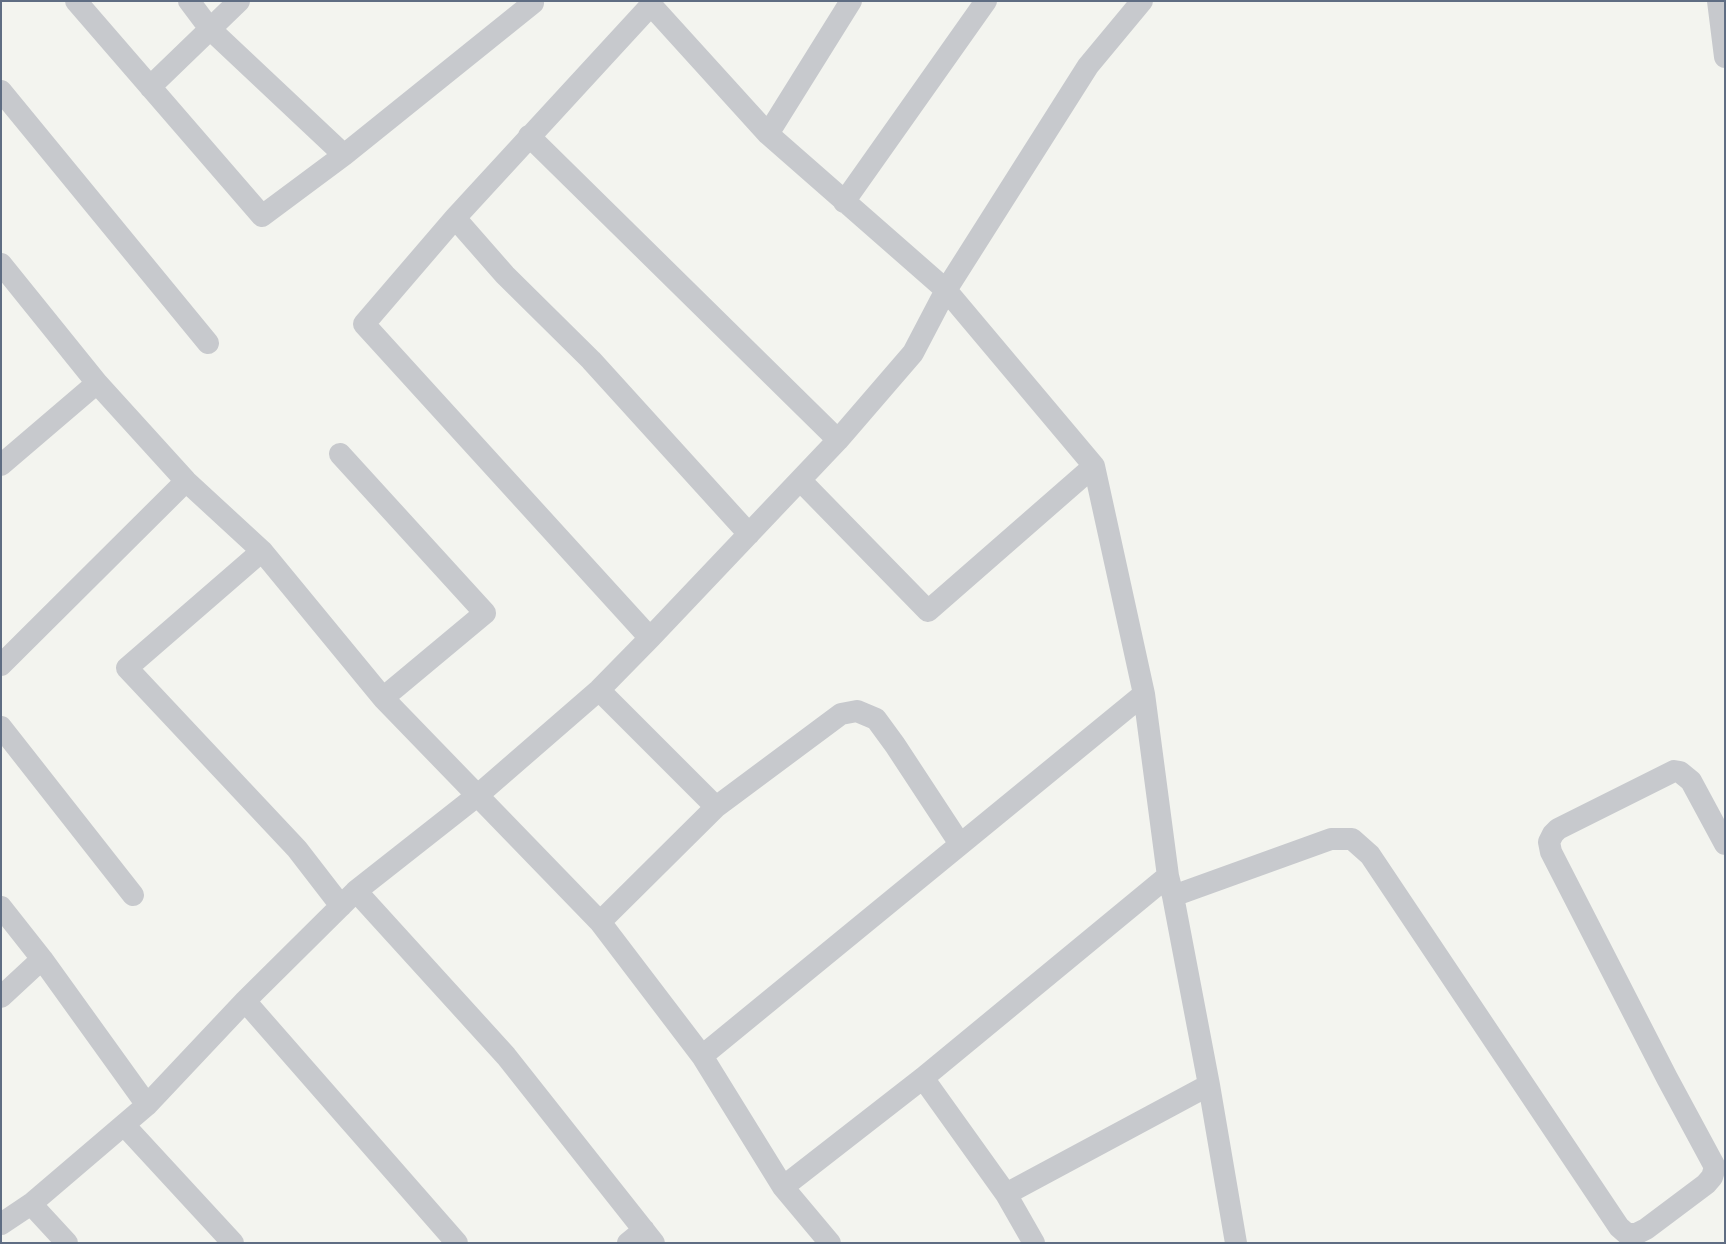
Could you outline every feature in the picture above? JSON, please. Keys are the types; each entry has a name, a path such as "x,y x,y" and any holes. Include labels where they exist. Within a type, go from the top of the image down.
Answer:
{"street":[{"path":"76,1 262,216 344,156 533,3"},
{"path":"189,1 210,29 344,156"},
{"path":"150,86 239,1"},
{"path":"768,134 851,1"},
{"path":"844,202 986,1"},
{"path":"1,1224 31,1204 125,1126 147,1105 245,1001 348,899 478,795 598,690 650,638 838,440 913,353 946,290 1088,66 1142,1"},
{"path":"1718,1 1725,57"},
{"path":"650,638 364,324 455,218 651,5 768,134 946,290 1094,466 1144,694 1171,886 1209,1085 1236,1243"},
{"path":"1,91 208,343"},
{"path":"529,136 838,440"},
{"path":"455,218 505,275 591,360 749,534"},
{"path":"1,264 97,383 186,481 262,551 383,698 600,922 702,1056 783,1187 830,1243"},
{"path":"1,465 97,383"},
{"path":"340,454 484,613 383,698"},
{"path":"800,480 928,611 1094,466"},
{"path":"1,665 186,481"},
{"path":"262,551 127,668 297,849 506,1056 642,1239"},
{"path":"598,690 716,807"},
{"path":"702,1056 1144,694"},
{"path":"600,922 716,807 841,714 857,711 876,719 895,744 960,844"},
{"path":"1,727 133,895"},
{"path":"783,1187 1171,886 1331,839 1352,839 1370,855 1619,1227 1627,1234 1636,1234 1646,1230 1706,1184 1712,1177 1720,1174 1667,1078 1551,852 1549,842 1553,834 1558,830 1674,771 1680,772 1691,781 1725,844"},
{"path":"1,907 42,959 147,1105"},
{"path":"1,997 42,959"},
{"path":"245,1001 457,1243"},
{"path":"923,1078 1006,1194 1034,1243"},
{"path":"1006,1194 1209,1085"},
{"path":"125,1126 233,1243"},
{"path":"31,1204 67,1243"}]}
